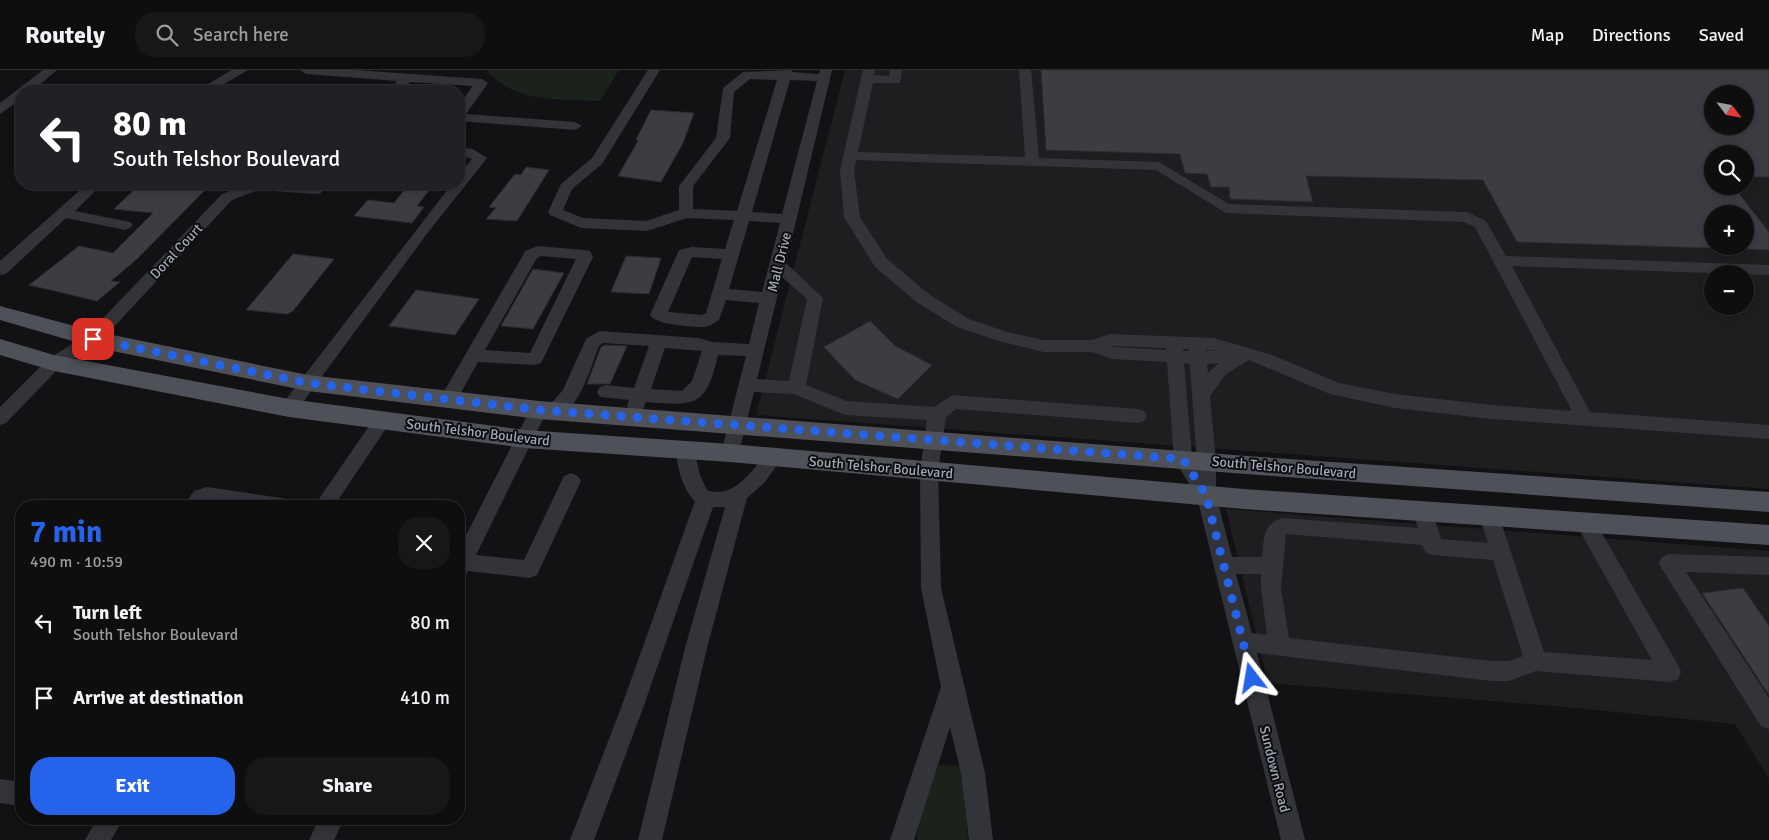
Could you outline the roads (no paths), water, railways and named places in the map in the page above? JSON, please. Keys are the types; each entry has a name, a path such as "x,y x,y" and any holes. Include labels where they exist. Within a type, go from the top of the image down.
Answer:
{"main road":[{"name":"South Telshor Boulevard","path":"0,313 93,339 308,383 546,411 1207,460 1246,465 1769,502"},
{"name":"South Telshor Boulevard","path":"0,347 54,363 289,408 525,439 730,453 929,472 1423,512 1769,535"}],"street":[{"path":"32,85 51,70"},
{"path":"213,85 242,70"},
{"path":"306,70 482,83"},
{"path":"476,70 482,83"},
{"path":"654,70 597,161 566,187 555,212 581,223 647,226 686,213 789,219"},
{"path":"1025,70 1032,161"},
{"path":"732,254 692,252 685,254 658,315 661,317 710,319 713,316 720,294 732,254 743,216 786,73"},
{"path":"686,213 686,186 722,138 728,91 738,80 748,74 825,74"},
{"name":"Mall Drive","path":"730,453 825,74"},
{"path":"896,75 868,74 847,170 852,217 881,263 924,299 963,323 1005,337 1044,346 1093,346 1110,340 1174,349 1249,355 1300,372 1336,389 1395,401 1491,412 1769,432"},
{"path":"401,85 407,78"},
{"path":"465,107 482,83"},
{"path":"0,110 15,98"},
{"path":"465,116 575,126"},
{"path":"465,152 480,158 465,177"},
{"path":"850,156 1159,166 1226,208 1467,217 1481,224 1585,419"},
{"path":"0,270 88,190"},
{"name":"Doral Court","path":"0,418 54,363 93,339 227,197 239,190"},
{"path":"289,408 454,190"},
{"path":"63,213 125,225"},
{"path":"448,400 473,356 531,255 538,251 584,255 585,258 534,359 473,356"},
{"path":"1502,261 1769,270"},
{"path":"778,265 815,298 796,388"},
{"path":"720,294 770,298"},
{"path":"465,557 525,439 546,411 570,394 595,340 600,337 659,341 699,344 711,348 756,351"},
{"path":"632,418 659,341"},
{"path":"1093,346 1112,353 1130,354 1174,349"},
{"path":"606,392 684,398 694,395 699,388 711,348"},
{"name":"Sundown Road","path":"1174,349 1183,459 1206,495"},
{"name":"Sundown Road","path":"1197,350 1207,460 1206,495 1294,840"},
{"path":"1130,354 1160,368 1178,393"},
{"path":"1201,396 1220,370 1249,355"},
{"path":"748,385 796,388 845,408 936,414 953,402 1138,416"},
{"path":"936,414 929,472 931,588 952,688 973,773 981,840"},
{"path":"328,500 382,420"},
{"path":"686,450 690,475 700,495 706,498 724,500 740,492 760,476 774,457"},
{"path":"465,565 530,569 571,481"},
{"path":"650,840 696,648 740,492"},
{"path":"198,500 207,495 241,500"},
{"path":"582,840 632,708 706,498"},
{"path":"1423,512 1433,547 1501,552"},
{"path":"1489,516 1536,661"},
{"path":"1242,642 1492,671 1509,671 1536,661 1670,672 1586,524"},
{"path":"1278,646 1270,588 1274,532 1282,526 1430,537"},
{"path":"1769,566 1669,563 1769,718"},
{"path":"1223,565 1271,566"},
{"path":"902,840 952,688"},
{"path":"0,791 15,793"},
{"path":"97,840 107,825"},
{"path":"321,840 329,825"}]}
